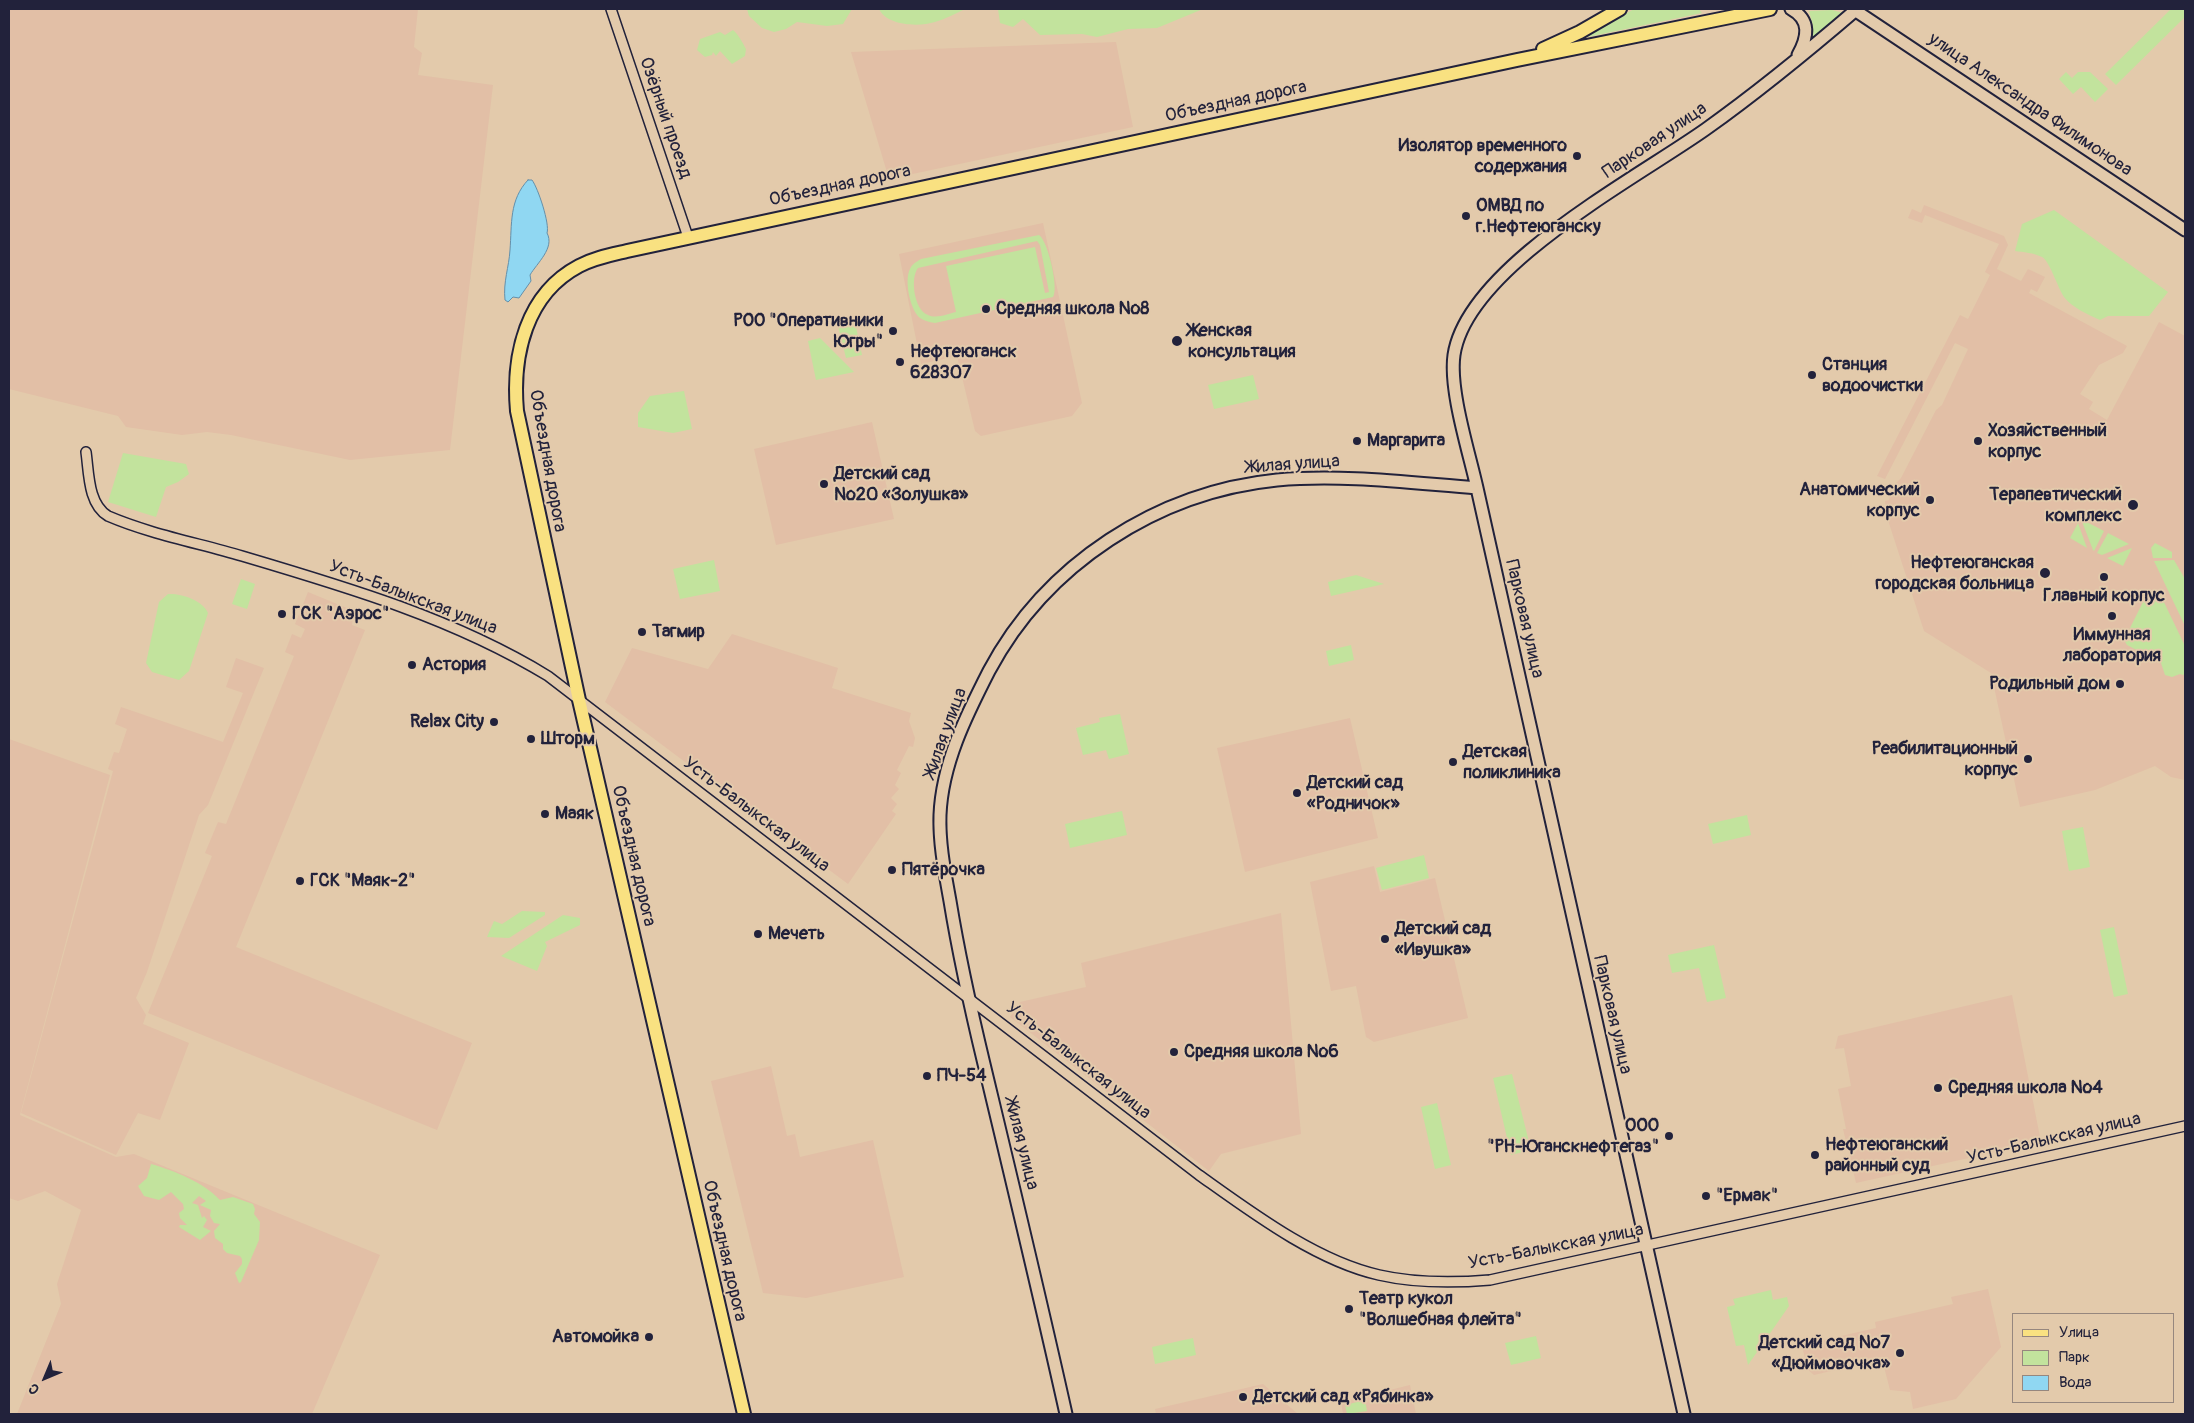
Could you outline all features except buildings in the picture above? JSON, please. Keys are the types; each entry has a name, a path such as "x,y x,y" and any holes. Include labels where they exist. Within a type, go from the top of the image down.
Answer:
{"main road":[{"path":"1518,60 1580,32 1620,9"},
{"path":"1714,9 1734,15"},
{"path":"1518,60 1770,9"},
{"path":"1791,9 1799,14 1806,26 1803,45 1796,59"},
{"name":"Парковая улица","path":"1684,1414 1456,393 1453,370 1454,354 1459,338 1478,304 1512,267 1557,230 1706,129 1796,59 1855,9"},
{"name":"улица Александра Филимонова","path":"1855,9 2185,230"},
{"name":"Объездная дорога","path":"744,1414 579,700 517,411 516,373 520,348 530,317 550,288 570,271 596,258 1518,60"},
{"name":"Жилая улица","path":"1066,1414 968,996 942,849 940,814 945,778 964,726 995,661 1022,620 1045,593 1080,561 1115,535 1173,506 1228,489 1280,480 1327,478 1477,488"}],"street":[{"name":"Озёрный проезд","path":"611,9 688,237"},
{"name":"Усть-Балыкская улица","path":"86,452 94,499 97,507 108,516 308,576 434,620 491,643 548,676 768,846 1221,1190 1305,1244 1364,1270 1403,1279 1474,1282 1514,1276 2185,1126"}],"shaded area":[{"path":"9,9 418,9 414,47 422,53 418,75 493,85 450,450 350,460 231,435 207,432 182,435 126,427 118,416 9,389"},
{"path":"1116,42 1133,127 889,179 851,52"},
{"name":"Нефтеюганская городская больница","path":"1924,205 2004,236 2008,245 1997,269 2021,281 2028,269 2045,277 2037,292 2031,289 2029,293 2127,346 2123,353 2099,365 2080,394 2093,402 2089,409 2107,420 2159,322 2185,336 2185,780 2171,777 2155,766 2095,790 2020,807 1991,673 1924,631 1886,514 1885,501 1889,500 1892,487 1901,478 1936,410 1942,405 1968,349 1955,343 1885,479 1877,476 1960,315 1968,319 1990,275 1985,272 1999,244 1925,215 1922,223 1908,218 1912,209 1921,213"},
{"name":"Средняя школа №8","path":"1043,223 1082,403 1072,416 981,436 975,431 957,356 921,364 899,254"},
{"name":"Детский сад №20 «Золушка»","path":"872,422 894,519 776,545 754,449"},
{"path":"308,592 354,611 352,625 365,630 236,947 472,1043 437,1130 148,1013 212,856 205,853 218,822 226,824 294,656 285,652 292,634 301,638 305,629 295,624"},
{"path":"732,634 838,668 832,688 911,713 909,721 915,738 913,747 909,746 897,770 901,773 895,785 899,789 891,798 897,804 892,811 896,814 848,884 605,702 632,648 708,669"},
{"name":"ГСК \"Аэрос\"","path":"236,658 264,668 208,805 199,815 147,972 136,998 146,1015 143,1024 189,1043 160,1120 138,1113 116,1155 21,1113 113,771 108,769 114,752 119,753 127,729 115,724 121,707 223,742 243,693 226,687"},
{"name":"Детский сад «Родничок»","path":"1350,718 1378,838 1245,872 1217,748"},
{"path":"9,739 110,775 20,1115 116,1157 134,1154 380,1255 312,1414 17,1414 61,1304 57,1284 81,1210 45,1191 18,1201 9,1198"},
{"name":"Детский сад «Ивушка»","path":"1374,866 1380,892 1435,878 1468,1018 1374,1042 1366,1037 1356,986 1331,991 1310,882"},
{"name":"Средняя школа №6","path":"1281,913 1301,1134 1221,1154 1209,1171 1010,1017 1020,1002 1086,987 1081,963"},
{"name":"Средняя школа №4","path":"2012,995 2041,1142 1856,1183 1843,1129 1846,1129 1838,1089 1851,1086 1844,1048 1835,1049 1838,1036"},
{"path":"771,1066 787,1136 795,1134 800,1157 873,1140 904,1277 806,1298 763,1293 711,1081"},
{"name":"Детский сад №7 «Дюймовочка»","path":"1988,1289 2001,1347 1956,1399 1913,1409 1910,1392 1890,1390 1882,1359 1814,1375 1807,1369 1802,1345 1876,1328 1875,1322 1953,1304 1951,1297"},
{"name":"Детский сад «Рябинка»","path":"1263,1384 1298,1414 1156,1414 1155,1409"},
{"path":"1410,1385 1416,1414 1343,1414 1341,1402"}],"green space":[{"path":"747,9 852,9 843,24 827,26 797,22 786,29 774,32 762,28 749,16"},
{"path":"879,9 965,9 935,22 912,25 889,19"},
{"path":"998,9 1203,9 1157,28 1128,29 1097,37 1082,34 1040,35 1023,19 1013,27 1000,23"},
{"path":"1634,9 1699,9 1702,13 1583,38"},
{"path":"2171,9 2185,9 2185,17 2116,85 2105,74"},
{"path":"1832,10 1844,13 1811,40 1813,26 1809,11"},
{"path":"733,30 739,36 746,49 745,56 732,64 720,51 716,56 713,52 712,55 705,57 697,50 700,39 720,32 725,35"},
{"path":"2066,72 2072,78 2078,72 2090,72 2108,89 2095,102 2081,87 2073,94 2059,79"},
{"path":"2054,210 2168,292 2149,316 2108,316 2100,320 2076,308 2064,297 2045,259 2029,253 2015,251 2022,224"},
{"path":"1039,235 1046,246 1054,275 1053,297 935,323 929,322 916,314 909,295 908,274 913,264 921,259","holes":["1037,241 1040,245 1049,292 1045,293 1035,247 946,266 956,312 942,316 931,316 923,312 919,307 914,286 914,279 918,268"]},
{"path":"855,322 862,355 846,358 838,326"},
{"path":"820,338 854,372 816,380 808,341"},
{"path":"1253,375 1259,399 1214,409 1208,385"},
{"path":"684,391 692,429 673,433 638,427 638,413 650,396"},
{"path":"123,453 186,464 189,474 178,482 166,487 156,517 108,502"},
{"path":"2081,519 2104,531 2094,551 2093,550"},
{"path":"2078,523 2087,548 2070,538"},
{"path":"2108,533 2129,544 2102,555 2097,553"},
{"path":"2155,543 2172,552 2172,558 2153,558 2151,548"},
{"path":"2132,548 2123,566 2107,558"},
{"path":"714,560 720,591 680,599 673,569"},
{"path":"2174,560 2185,579 2185,626 2154,561"},
{"path":"1356,575 1384,584 1331,596 1328,582"},
{"path":"241,579 255,584 247,609 232,604"},
{"path":"2152,591 2161,596 2185,646 2185,674 2183,675 2180,674 2172,677 2165,675 2161,663 2127,645 2124,640 2147,594"},
{"path":"168,594 191,598 201,604 208,613 189,671 179,680 152,672 146,663 159,602"},
{"path":"1351,645 1354,660 1329,666 1326,651"},
{"path":"1120,714 1129,754 1109,759 1106,750 1083,755 1076,728 1100,722 1099,718"},
{"path":"1122,811 1127,835 1070,848 1065,824"},
{"path":"1747,815 1751,835 1713,844 1708,824"},
{"path":"2083,827 2090,867 2069,871 2062,831"},
{"path":"1424,855 1429,878 1382,890 1376,868"},
{"path":"522,911 545,912 545,915 509,938 487,937 494,921 502,924"},
{"path":"563,915 580,918 580,925 545,942 547,946 537,971 501,956"},
{"path":"2114,927 2128,994 2114,997 2100,930"},
{"path":"1714,945 1726,998 1707,1002 1699,968 1672,973 1668,955"},
{"path":"1512,1074 1531,1150 1511,1155 1493,1078"},
{"path":"1437,1103 1451,1165 1435,1169 1421,1107"},
{"path":"151,1164 188,1178 220,1200 233,1197 253,1204 254,1214 260,1222 259,1240 241,1282 239,1283 235,1273 242,1264 242,1259 240,1256 227,1253 223,1249 223,1244 215,1238 214,1231 220,1224 214,1223 210,1216 211,1210 200,1205 206,1201 199,1196 192,1203 198,1205 202,1218 204,1216 207,1220 203,1227 211,1231 200,1240 179,1227 180,1225 187,1225 180,1218 179,1213 184,1209 183,1204 171,1192 159,1200 144,1196 138,1186 147,1178"},
{"path":"1771,1290 1773,1300 1787,1297 1789,1306 1748,1365 1744,1345 1736,1346 1727,1307 1735,1305 1733,1299"},
{"path":"1536,1336 1541,1358 1511,1365 1505,1343"},
{"path":"1193,1338 1196,1355 1155,1364 1152,1347"},
{"path":"1365,1400 1367,1411 1347,1414 1345,1405"}],"water":[{"path":"528,180 532,180 543,206 549,244 530,275 531,281 519,298 513,297 508,302 505,300 505,287 514,204"}],"place":[{"name":"Изолятор временного содержания","path":"1577,156"},
{"name":"ОМВД по г.Нефтеюганску","path":"1466,216"},
{"name":"Средняя школа №8","path":"986,309"},
{"name":"РОО \"Оперативники Югры\"","path":"893,331"},
{"name":"Женская консультация","path":"1177,341"},
{"name":"Нефтеюганск 628307","path":"900,362"},
{"name":"Станция водоочистки","path":"1812,375"},
{"name":"Маргарита","path":"1357,441"},
{"name":"Хозяйственный корпус","path":"1978,441"},
{"name":"Детский сад №20 «Золушка»","path":"824,484"},
{"name":"Анатомический корпус","path":"1930,500"},
{"name":"Терапевтический комплекс","path":"2133,505"},
{"name":"Нефтеюганская городская больница","path":"2045,573"},
{"name":"Главный корпус","path":"2104,577"},
{"name":"ГСК \"Аэрос\"","path":"282,614"},
{"name":"Иммунная лаборатория","path":"2112,616"},
{"name":"Тагмир","path":"642,632"},
{"name":"Астория","path":"412,665"},
{"name":"Родильный дом","path":"2120,684"},
{"name":"Relax City","path":"494,722"},
{"name":"Шторм","path":"531,739"},
{"name":"Реабилитационный корпус","path":"2028,759"},
{"name":"Детская поликлиника","path":"1453,762"},
{"name":"Детский сад «Родничок»","path":"1297,793"},
{"name":"Маяк","path":"545,814"},
{"name":"Пятёрочка","path":"892,870"},
{"name":"ГСК \"Маяк-2\"","path":"300,881"},
{"name":"Мечеть","path":"758,934"},
{"name":"Детский сад «Ивушка»","path":"1385,939"},
{"name":"Средняя школа №6","path":"1174,1052"},
{"name":"ПЧ-54","path":"927,1076"},
{"name":"Средняя школа №4","path":"1938,1088"},
{"name":"ООО \"РН-Юганскнефтегаз\"","path":"1669,1136"},
{"name":"Нефтеюганский районный суд","path":"1815,1155"},
{"name":"\"Ермак\"","path":"1706,1196"},
{"name":"Театр кукол \"Волшебная флейта\"","path":"1349,1309"},
{"name":"Автомойка","path":"649,1337"},
{"name":"Детский сад №7 «Дюймовочка»","path":"1900,1353"},
{"name":"Детский сад «Рябинка»","path":"1243,1397"}]}
